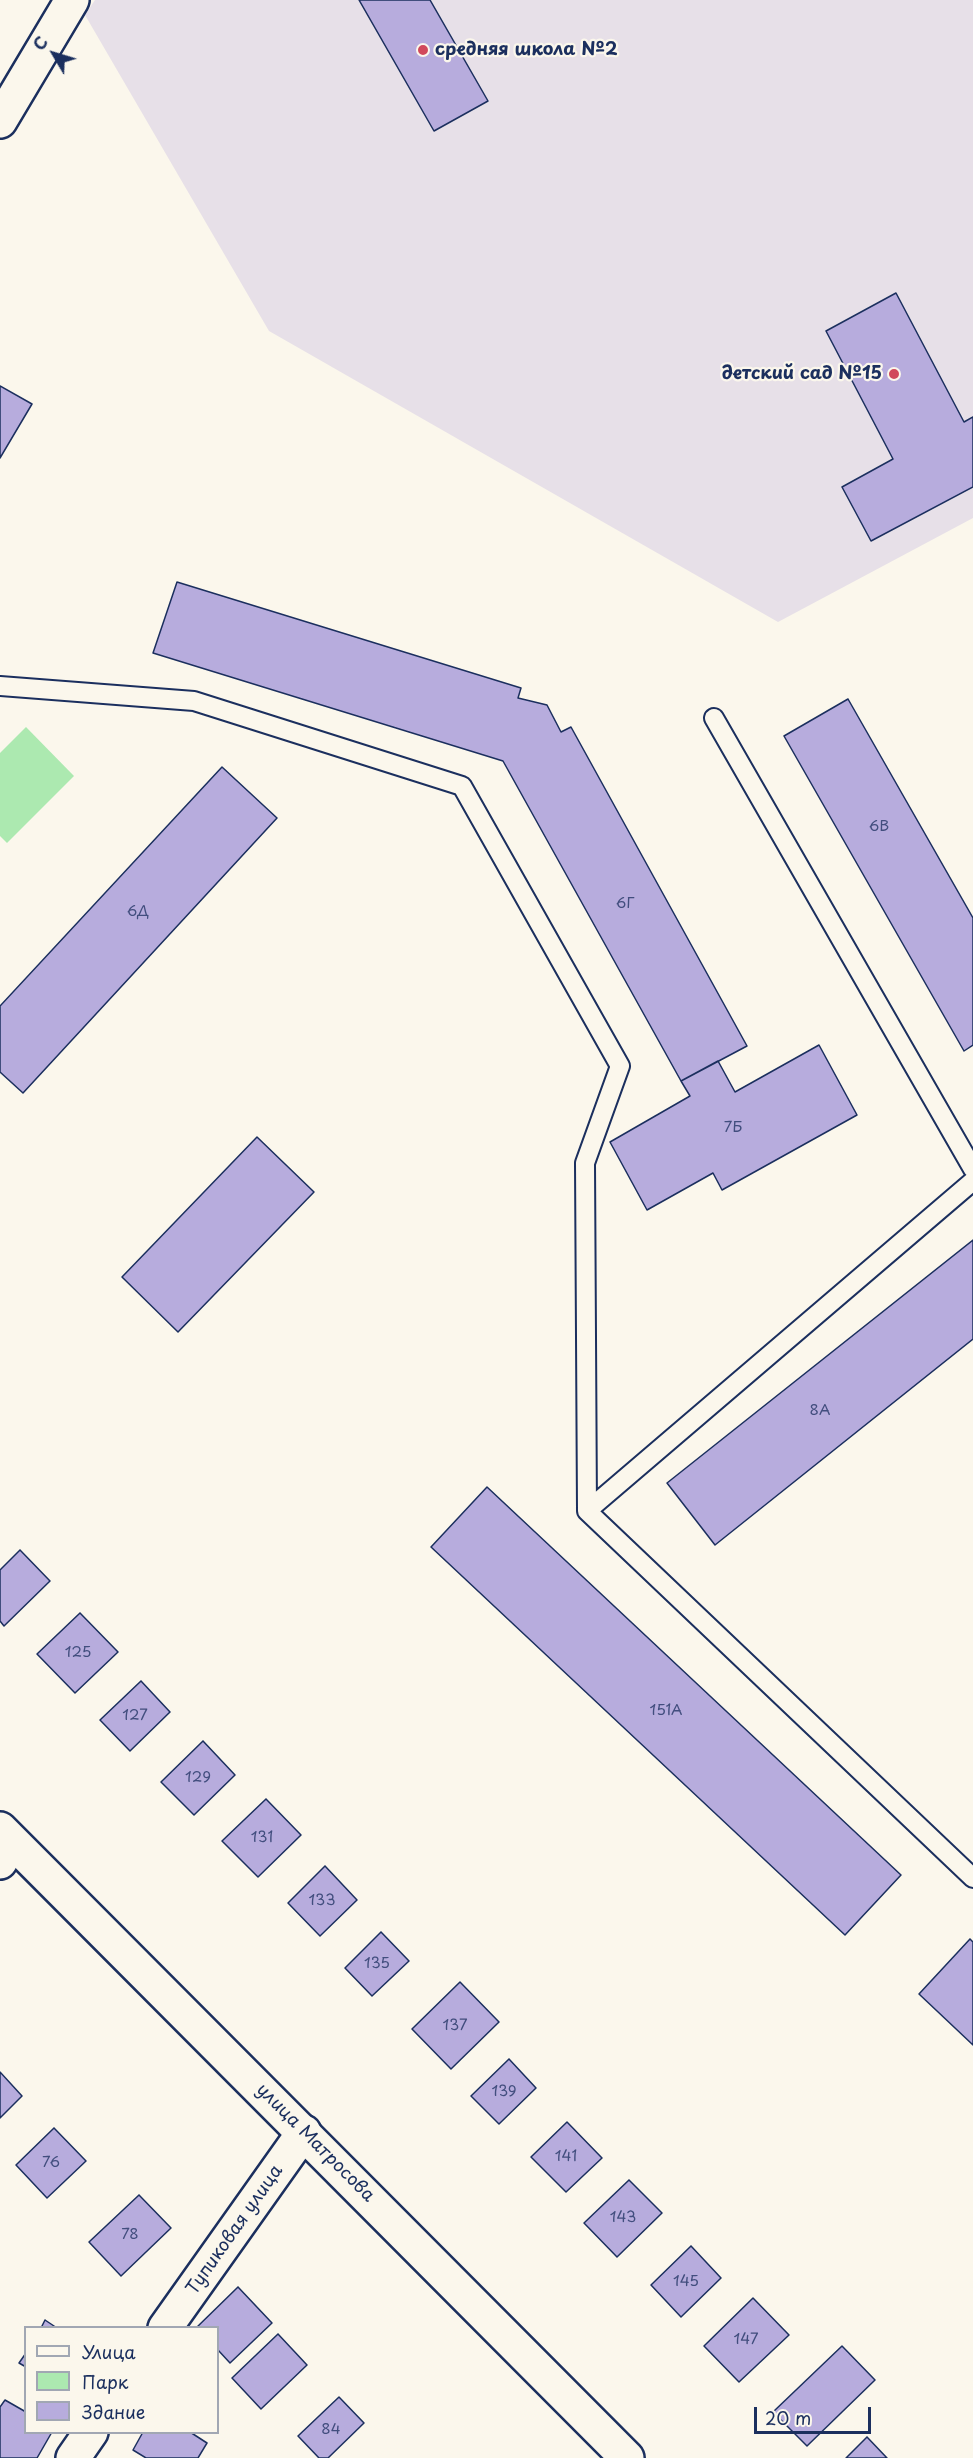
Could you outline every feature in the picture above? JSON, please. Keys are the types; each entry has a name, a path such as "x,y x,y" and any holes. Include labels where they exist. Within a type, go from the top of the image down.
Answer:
{"main road":[{"path":"0,121 72,0"},
{"name":"улица Матросова","path":"4,1844 304,2132 627,2458"},
{"name":"Тупиковая улица","path":"166,2326 304,2132"},
{"path":"73,2458 90,2434"}],"lane":[{"path":"0,686 194,701 462,786 620,1066 585,1163 587,1511 973,1878"},
{"path":"714,718 973,1169"},
{"path":"587,1511 973,1181"}],"shaded area":[{"path":"95,0 973,0 973,518 778,622 269,331 85,15"}],"green space":[{"path":"26,727 74,776 7,843 0,836 0,753"}],"building":[{"name":"средняя школа №2","path":"359,0 430,0 488,101 434,131"},
{"name":"детский сад №15","path":"896,293 964,422 973,417 973,487 871,541 842,487 893,459 826,331"},
{"path":"0,386 32,404 0,458"},
{"path":"177,582 521,688 518,698 547,705 561,732 571,727 747,1046 681,1081 503,761 153,653"},
{"path":"848,699 973,918 973,1045 964,1051 784,736"},
{"path":"222,767 277,818 23,1093 0,1072 0,1006"},
{"path":"819,1045 857,1115 722,1190 713,1173 647,1210 610,1142 690,1096 681,1081 718,1061 735,1092"},
{"path":"257,1137 314,1192 178,1332 122,1277"},
{"path":"973,1240 973,1339 715,1545 667,1483"},
{"path":"487,1487 901,1875 845,1935 431,1547"},
{"path":"20,1550 50,1581 4,1626 0,1621 0,1570"},
{"path":"80,1613 118,1652 75,1693 37,1654"},
{"path":"141,1681 170,1712 130,1751 100,1720"},
{"path":"203,1741 235,1775 194,1815 161,1782"},
{"path":"266,1799 301,1835 258,1877 222,1841"},
{"path":"325,1866 357,1900 320,1936 288,1903"},
{"path":"381,1932 409,1961 372,1996 345,1968"},
{"path":"970,1939 973,1942 973,2045 919,1994"},
{"path":"460,1982 499,2022 451,2069 412,2029"},
{"path":"509,2059 536,2088 499,2124 471,2096"},
{"path":"0,2072 22,2096 0,2118"},
{"path":"567,2122 602,2158 566,2192 531,2157"},
{"path":"54,2128 86,2161 47,2198 16,2165"},
{"path":"629,2180 662,2213 617,2257 584,2223"},
{"path":"139,2195 171,2228 121,2276 89,2242"},
{"path":"691,2246 721,2278 681,2317 651,2285"},
{"path":"238,2287 272,2323 230,2363 219,2351 219,2326 198,2326"},
{"path":"753,2298 789,2335 739,2382 704,2346"},
{"path":"45,2320 54,2326 42,2326"},
{"path":"278,2334 307,2365 261,2409 232,2378"},
{"path":"842,2346 875,2380 807,2446 773,2412"},
{"path":"24,2356 24,2366 19,2363"},
{"path":"339,2397 364,2423 328,2458 319,2458 298,2436"},
{"path":"5,2400 24,2411 24,2434 51,2434 37,2458 0,2458 0,2407"},
{"path":"142,2434 193,2434 207,2443 198,2458 146,2458 133,2450"},
{"path":"867,2437 887,2458 846,2458"}],"place":[{"name":"средняя школа №2","path":"423,50"},
{"name":"детский сад №15","path":"894,374"}]}
